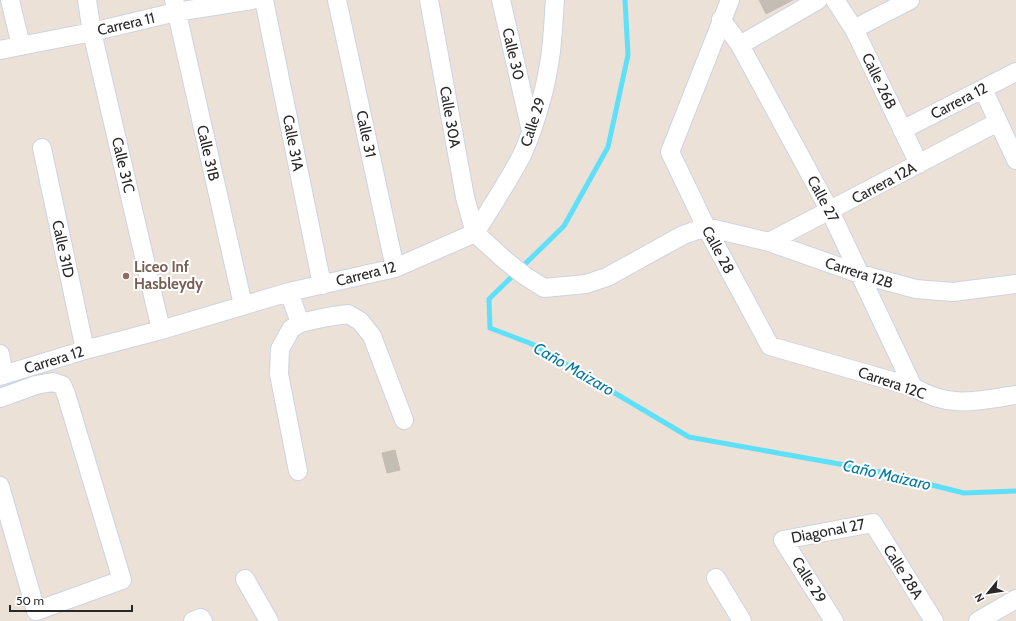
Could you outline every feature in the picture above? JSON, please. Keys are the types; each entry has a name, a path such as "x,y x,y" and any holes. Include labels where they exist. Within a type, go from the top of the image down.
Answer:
{"street":[{"path":"10,0 21,46"},
{"name":"Calle 31C","path":"87,0 92,32 161,330"},
{"name":"Carrera 11","path":"0,50 92,32 175,6 252,0"},
{"name":"Calle 31A","path":"264,0 322,285"},
{"name":"Calle 31","path":"337,0 395,268"},
{"name":"Calle 30A","path":"429,0 465,197 475,233"},
{"name":"Calle 30","path":"501,0 531,132"},
{"name":"Calle 29","path":"475,233 510,177 522,155 531,132 548,71 552,48 555,0"},
{"path":"721,19 730,0"},
{"path":"740,45 818,0"},
{"name":"Calle 26B","path":"835,0 854,29 919,164"},
{"path":"854,29 910,0"},
{"name":"Calle 31B","path":"175,6 243,305"},
{"name":"Calle 27","path":"721,19 740,45 830,211 913,387"},
{"name":"Calle 28","path":"721,19 670,152 706,227 770,346"},
{"name":"Carrera 12","path":"902,130 1016,72"},
{"path":"983,89 1016,160"},
{"name":"Carrera 12A","path":"770,242 998,122"},
{"name":"Calle 31D","path":"42,148 85,350"},
{"path":"475,233 525,276 544,288 586,284 597,281 683,235 706,227"},
{"name":"Carrera 12B","path":"706,227 770,242 898,286 935,292 972,290 1016,284"},
{"name":"Carrera 12","path":"2,375 289,292 395,268 475,233"},
{"path":"289,292 300,323"},
{"path":"298,471 279,374 280,349 291,329 300,323 348,314 360,321 372,336 404,420"},
{"name":"Carrera 12C","path":"770,346 913,387 936,398 961,402 974,402 1016,395"},
{"path":"0,354 2,375"},
{"path":"0,398 53,382 62,385 122,580 36,611 0,486"},
{"name":"Diagonal 27","path":"783,540 873,523"},
{"name":"Calle 28A","path":"873,523 934,621"},
{"name":"Calle 29","path":"783,540 834,621"},
{"path":"716,578 742,621"},
{"path":"245,579 269,621"},
{"path":"978,621 1016,600"},
{"path":"193,621 201,618 203,621"}],"building":[{"path":"759,0 793,0 766,14"},
{"path":"395,450 400,470 387,473 382,453"}],"waterway":[{"name":"Caño Maizaro","path":"625,0 628,55 608,147 564,226 489,299 490,328 532,344 689,437 867,469 964,493 1016,491"}],"place":[{"name":"Liceo Inf Hasbleydy","path":"126,276"}]}
